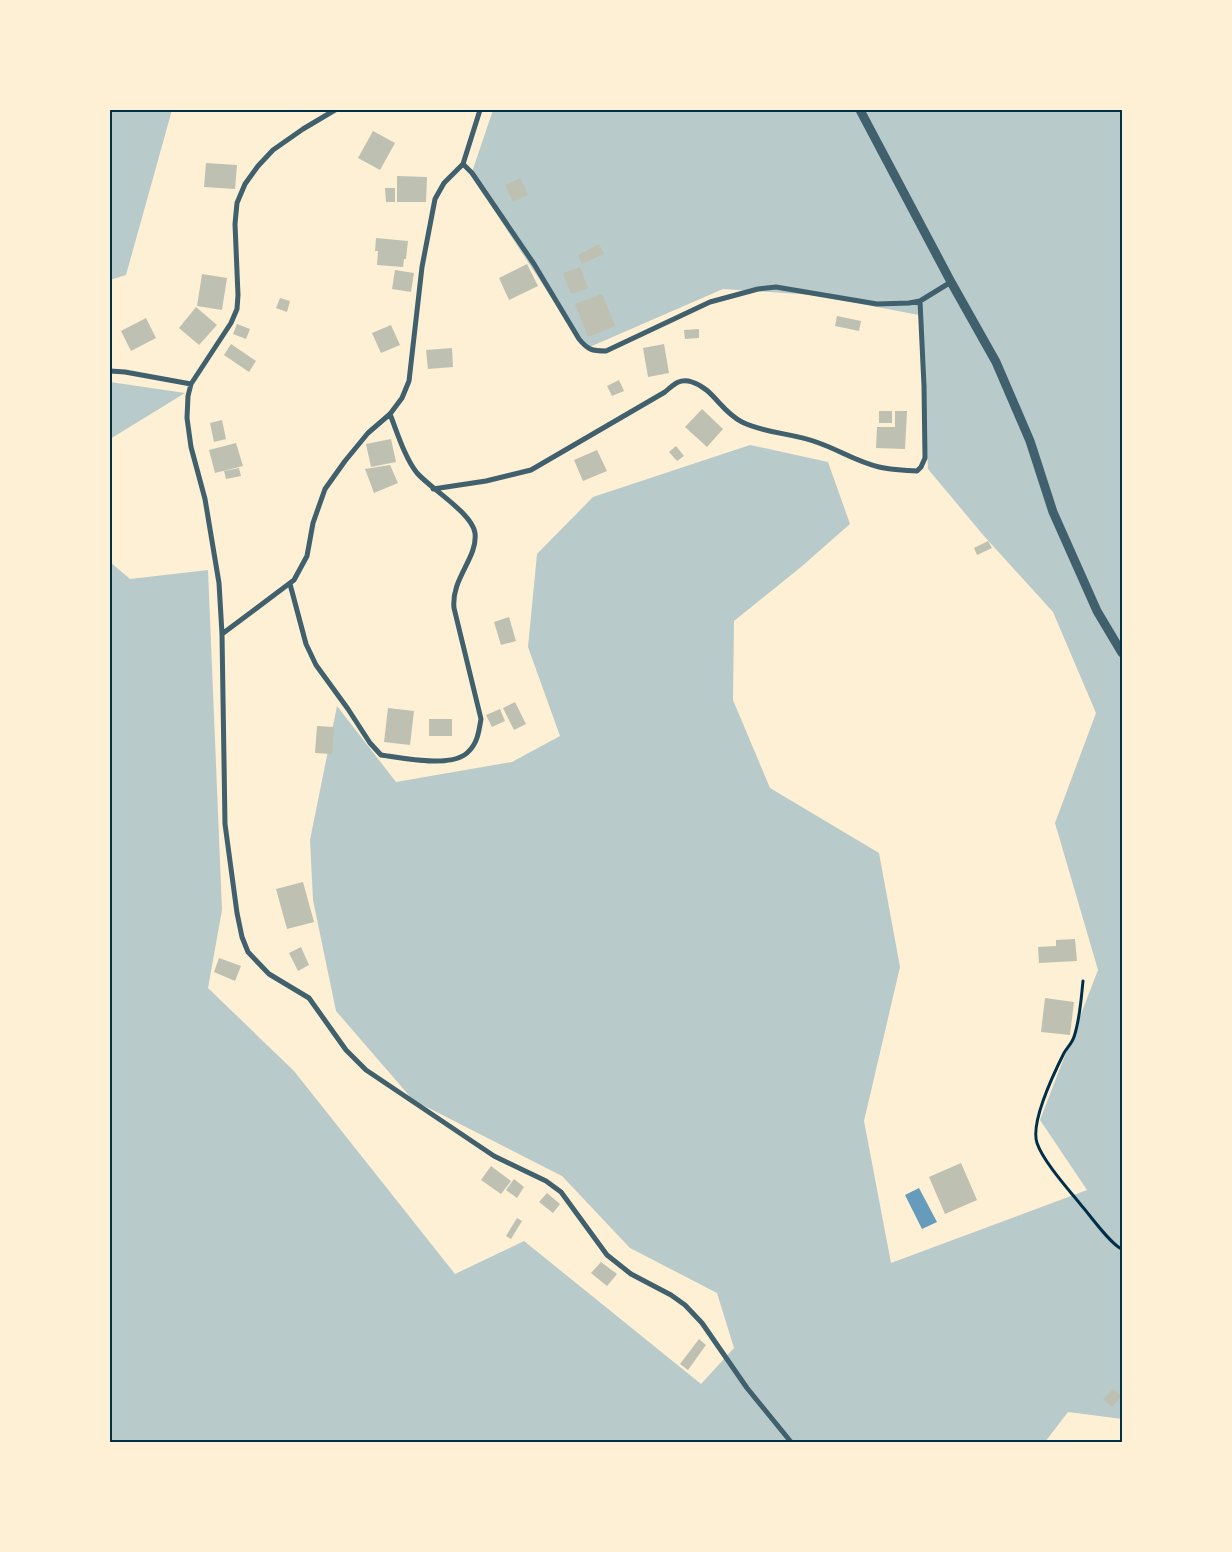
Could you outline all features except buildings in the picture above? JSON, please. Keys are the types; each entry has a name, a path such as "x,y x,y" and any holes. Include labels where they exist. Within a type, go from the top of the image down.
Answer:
{"street":[{"path":"335,110 273,150 246,184 237,203 235,224 237,309 232,323 191,384 188,396 187,418 191,448 205,499 219,583 222,634 225,824 242,937 248,952 269,974 308,998 346,1050 366,1070 494,1156 546,1181 561,1192 607,1255 631,1274 671,1295 685,1305 702,1323 747,1388 790,1442"},
{"path":"222,634 290,584 307,556 313,523 325,489 363,438 390,414 402,398 409,381 422,267 435,199 444,183 463,164 480,110"},
{"path":"860,110 951,282 996,362 1030,441 1053,512 1097,611 1122,653"},
{"path":"463,164 472,173 534,264 579,340 587,349 598,352 606,352 710,302 758,289 776,287 877,304 909,303 920,301 951,282"},
{"path":"433,489 486,481 531,470 665,392 677,382 690,381 705,388 727,412 742,422 767,431 818,442 859,461 879,467 916,471 922,467 925,458 920,301"},
{"path":"110,371 191,384"},
{"path":"290,584 306,644 316,665 352,714 370,743 381,755 434,762 456,759 469,752 478,736 481,718 453,598 455,587 474,548 475,531 464,513 433,489 416,472 390,414"}],"path":[{"path":"1083,981 1080,1014 1073,1038 1040,1105 1036,1126 1036,1142 1057,1175 1104,1233 1117,1247 1122,1249"}],"shaded area":[{"path":"110,110 172,110 126,275 110,280"},
{"path":"493,110 1122,110 1122,1419 1068,1412 1045,1442 110,1442 110,562 130,579 208,570 222,910 208,988 294,1071 455,1274 524,1241 701,1384 734,1348 717,1293 630,1248 562,1176 413,1100 336,1011 313,900 310,840 337,706 396,782 512,762 560,736 528,647 537,554 593,497 750,445 828,462 850,524 801,567 734,621 733,700 770,788 879,853 900,967 864,1121 891,1263 1087,1190 1040,1120 1098,970 1055,823 1096,713 1053,612 984,536 928,469 919,315 814,295 723,289 585,349 471,175"},
{"path":"110,382 185,393 110,439"}],"water":[{"path":"919,1188 937,1222 922,1229 905,1195"}]}
